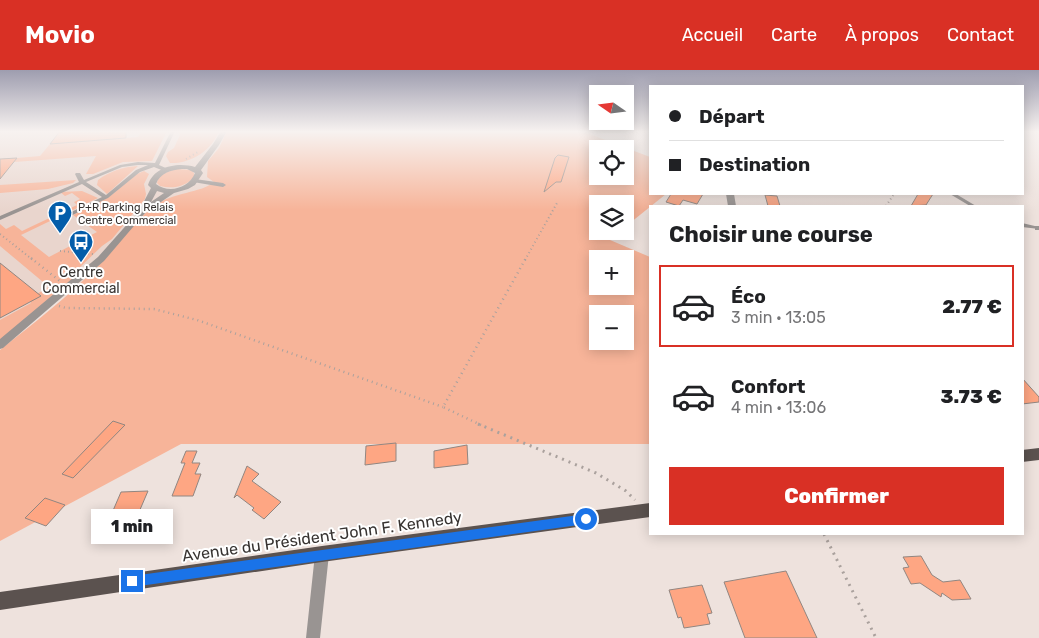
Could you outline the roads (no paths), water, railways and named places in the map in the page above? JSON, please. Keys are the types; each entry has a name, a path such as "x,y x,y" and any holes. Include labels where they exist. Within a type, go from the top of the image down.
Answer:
{"main road":[{"path":"1024,456 1039,454"},
{"name":"Avenue du Président John F. Kennedy","path":"0,600 322,554 646,511"}],"street":[{"path":"187,167 200,158"},
{"path":"0,345 101,259 142,212 174,190 195,181 199,173 197,170 206,158"},
{"path":"142,212 154,188 152,181 161,167 187,167 197,170"},
{"path":"154,188 174,190"},
{"path":"313,638 322,554"}],"lane":[{"path":"161,167 164,158"},
{"path":"0,218 126,164 161,167"},
{"path":"60,219 106,196 138,171 161,167"},
{"path":"78,174 82,182 106,196"},
{"path":"195,181 223,185"},
{"path":"955,195 971,205"},
{"path":"1024,225 1039,228"}],"place":[{"name":"P+R Parking Relais Centre Commercial","path":"60,234"},
{"name":"Centre Commercial","path":"81,263"}]}
